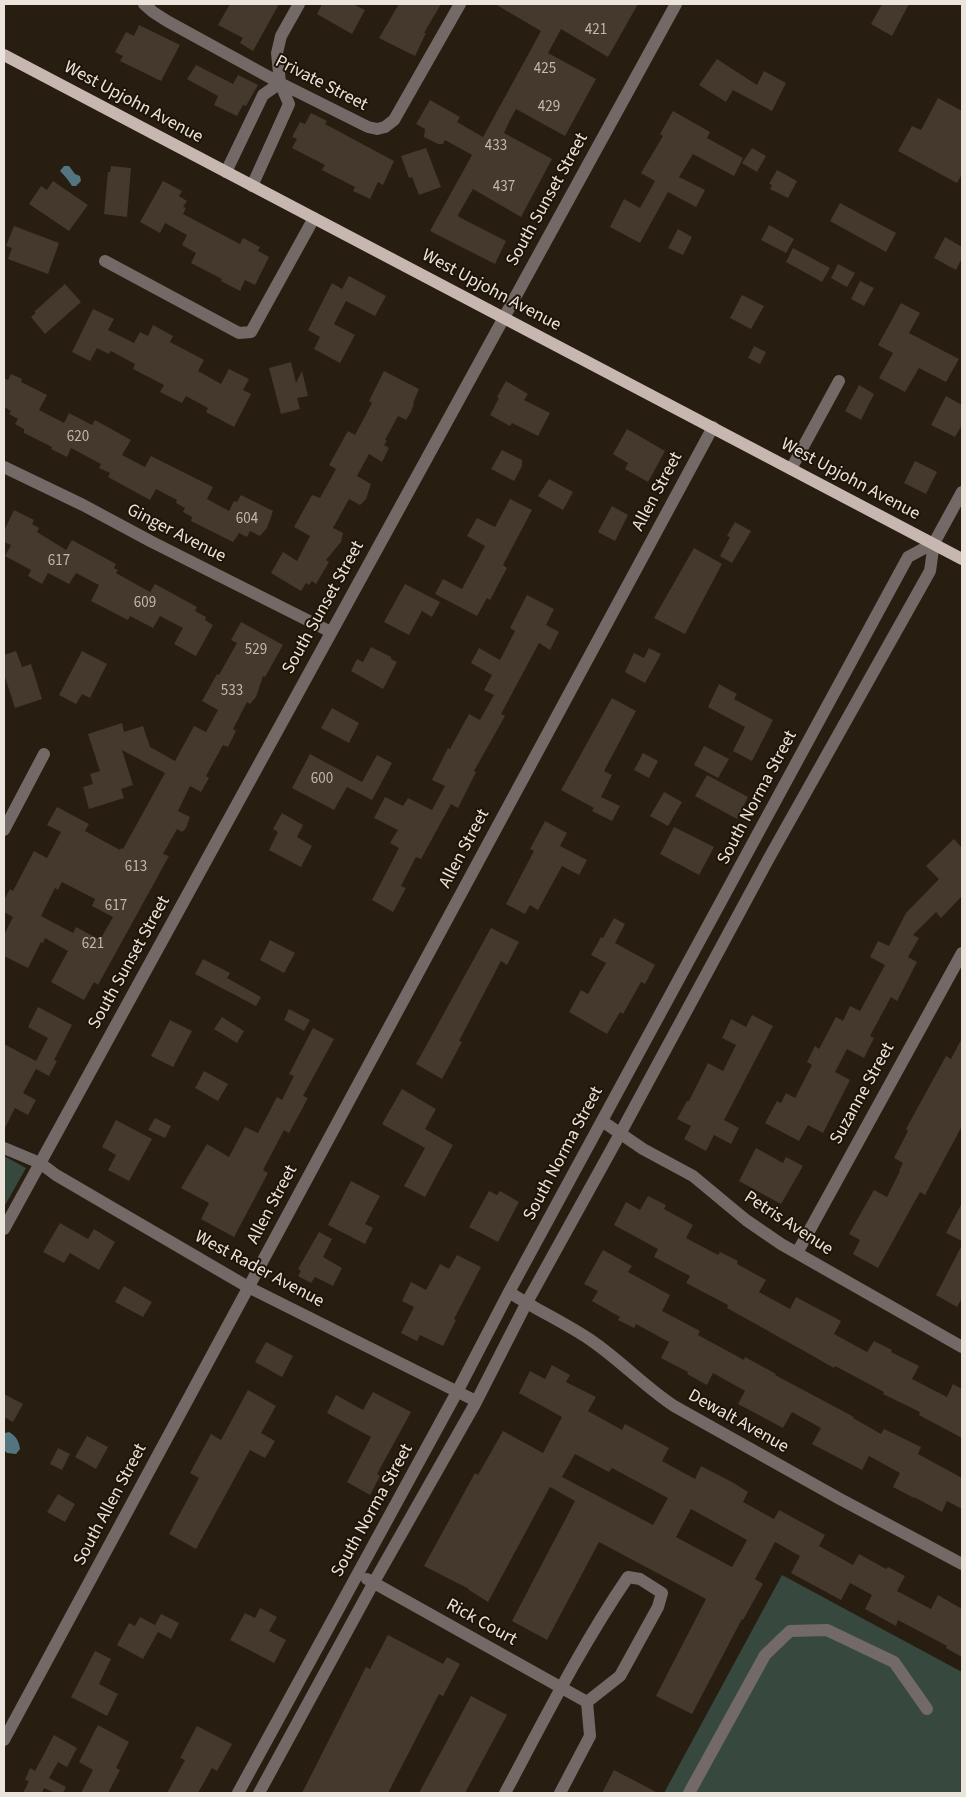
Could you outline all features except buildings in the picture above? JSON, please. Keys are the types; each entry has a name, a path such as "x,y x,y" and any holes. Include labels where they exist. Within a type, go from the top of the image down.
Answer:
{"main road":[{"name":"West Upjohn Avenue","path":"4,55 962,559"}],"street":[{"name":"Private Street","path":"144,4 167,21 280,83 368,127 377,128 385,127 394,120 403,107 460,4"},
{"path":"252,186 289,104 280,83 278,53 281,36 300,4"},
{"name":"South Sunset Street","path":"4,1230 676,4"},
{"path":"226,172 263,95 280,83"},
{"path":"105,261 239,333 251,332 314,218"},
{"path":"791,469 839,381"},
{"name":"Allen Street","path":"248,1287 713,428"},
{"name":"Ginger Avenue","path":"4,467 83,505 331,632"},
{"name":"South Norma Street","path":"259,1793 374,1582 476,1401 526,1304 769,858 930,571 934,544 962,492"},
{"name":"South Norma Street","path":"238,1793 908,557 934,544"},
{"path":"4,830 44,754"},
{"name":"Suzanne Street","path":"797,1253 962,953"},
{"name":"Petris Avenue","path":"602,1121 620,1134 693,1176 746,1220 797,1253 962,1347"},
{"name":"West Rader Avenue","path":"4,1148 40,1163 56,1175 248,1287 476,1401"},
{"name":"South Allen Street","path":"4,1740 248,1287"},
{"name":"Dewalt Avenue","path":"509,1292 526,1304 593,1341 654,1393 674,1406 840,1499 962,1564"},
{"name":"Rick Court","path":"358,1574 587,1702"},
{"path":"506,1793 560,1687 603,1614 628,1577 640,1578 662,1593 658,1606 620,1676 587,1702 590,1736 560,1793"},
{"path":"690,1793 765,1655 790,1631 826,1630 894,1662 927,1708"}],"green space":[{"path":"4,1156 26,1168 4,1207"},
{"path":"782,1575 962,1672 962,1793 664,1793"}],"water":[{"path":"64,166 69,166 75,174 80,176 81,181 76,186 72,186 60,171"},
{"path":"9,1432 19,1444 20,1449 16,1454 5,1451 5,1433"}]}
